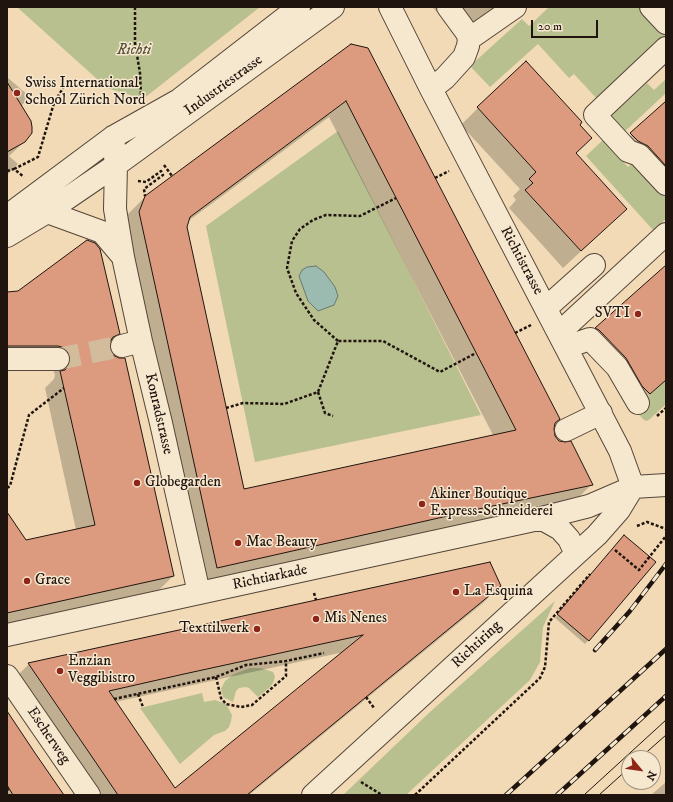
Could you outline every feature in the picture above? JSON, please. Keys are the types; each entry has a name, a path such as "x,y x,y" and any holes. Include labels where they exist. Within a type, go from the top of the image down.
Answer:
{"street":[{"name":"Industriestrasse","path":"7,216 113,138 179,100 299,7"},
{"name":"Industriestrasse","path":"7,236 47,212 116,165 333,7"},
{"name":"Richtistrasse","path":"390,7 541,315 562,340 624,458 633,487"},
{"path":"431,89 445,78 464,57 468,46 469,39 448,7"},
{"path":"469,39 515,7"},
{"path":"666,48 595,115 628,151 639,155 666,184"},
{"path":"113,138 116,165"},
{"name":"Konradstrasse","path":"116,165 115,209 123,257 131,343 161,423 199,593"},
{"name":"Konradstrasse","path":"47,212 102,232 123,257"},
{"path":"562,340 666,234"},
{"path":"541,315 594,265"},
{"path":"562,340 590,339 617,367 638,403"},
{"path":"7,359 58,359"},
{"path":"566,430 601,413"},
{"path":"633,487 666,485"},
{"name":"Richtiarkade","path":"7,635 534,520 589,506 633,487"},
{"name":"Richtiring","path":"313,795 597,535 619,510 633,487"},
{"name":"Richtiarkade","path":"534,520 544,520 560,529 569,539 576,554"},
{"name":"Escherweg","path":"7,676 89,795"}],"path":[{"path":"135,7 135,43 140,73 143,121"},
{"path":"7,171 38,157 54,103 63,88"},
{"path":"164,165 172,176"},
{"path":"14,169 25,178"},
{"path":"145,196 144,189 163,175 161,171 146,182"},
{"path":"435,178 449,171"},
{"path":"396,198 360,216 326,215 314,220 300,229 292,241 287,268 296,293 314,320 338,341 383,341 440,372 476,353"},
{"path":"515,333 541,315"},
{"path":"333,416 325,413 318,392 338,341"},
{"path":"7,488 10,486 29,415 64,388"},
{"path":"226,408 243,403 284,404 318,392"},
{"path":"633,530 638,525 647,522 666,529"},
{"path":"615,550 639,570 666,536"},
{"path":"415,795 540,678 545,667 548,622 592,572"},
{"path":"314,593 316,600"},
{"path":"114,699 216,677 246,665 286,661 324,653"},
{"path":"216,677 221,698 226,704 241,707 252,705 286,676 286,661"},
{"path":"138,694 142,707"},
{"path":"366,697 376,709"}],"green space":[{"name":"Richti","path":"17,7 260,7 143,99 107,88"},
{"path":"549,7 642,7 666,32 666,38 599,101 574,74 569,78 538,44 490,87 470,66 522,19 529,26"},
{"path":"666,79 666,93 621,135 607,120 647,83 654,90"},
{"path":"338,131 481,415 255,462 206,226"},
{"path":"603,140 628,167 634,162 666,197 666,219 653,230 586,156"},
{"path":"666,380 666,404 650,419 647,421 644,420 634,409"},
{"path":"555,601 543,627 540,662 530,680 406,795 343,795 430,712"},
{"path":"250,668 261,668 273,672 275,677 270,687 258,697 246,687 239,688 236,691 233,702 223,697 221,689 225,681 234,674"},
{"path":"202,693 204,702 215,700 226,704 232,715 231,721 229,727 225,731 214,735 180,764 140,708"}],"water":[{"path":"316,266 324,272 335,287 338,296 334,305 318,311 308,301 299,276 302,270 307,267"}],"building":[{"path":"351,44 368,48 560,419 555,423 555,436 559,441 571,441 593,485 483,508 217,568 139,212 145,196","holes":["346,101 516,430 244,489 187,227 190,217"]},
{"path":"526,61 582,122 580,125 592,138 576,153 627,209 581,251 525,190 533,183 529,179 536,172 477,107"},
{"path":"7,82 31,121 32,133 25,142 7,152"},
{"path":"666,101 666,166 648,146 638,141 630,133"},
{"path":"87,240 95,243 100,249 120,334 113,337 110,342 110,349 113,355 119,358 125,358 174,576 7,613 7,512 26,540 95,525 60,371 65,370 69,365 69,353 65,348 58,346 7,346 7,292 18,291"},
{"name":"SVTI","path":"666,265 666,380 650,394 642,386 626,358 599,330 595,328"},
{"path":"624,535 656,562 589,641 557,614"},
{"path":"490,562 501,586 247,795 118,795 28,663","holes":["363,635 175,788 109,691"]},
{"path":"7,711 64,795 13,795 7,785"}],"tunnel":[{"path":"58,359 122,346"}],"tram line":[{"path":"584,795 666,720"},
{"path":"649,750 666,735"},
{"path":"599,795 621,775"}],"railway":[{"path":"595,650 630,611 666,564"},
{"path":"506,795 666,649"},
{"path":"557,795 666,696"}],"place":[{"name":"Swiss International School Zürich Nord","path":"17,93"},
{"name":"SVTI","path":"638,314"},
{"name":"Globegarden","path":"137,483"},
{"name":"Akiner Boutique Express-Schneiderei","path":"422,504"},
{"name":"Mac Beauty","path":"238,543"},
{"name":"Grace","path":"27,581"},
{"name":"La Esquina","path":"456,592"},
{"name":"Mis Nenes","path":"316,619"},
{"name":"Texttilwerk","path":"257,629"},
{"name":"Enzian Veggibistro","path":"60,671"}]}
